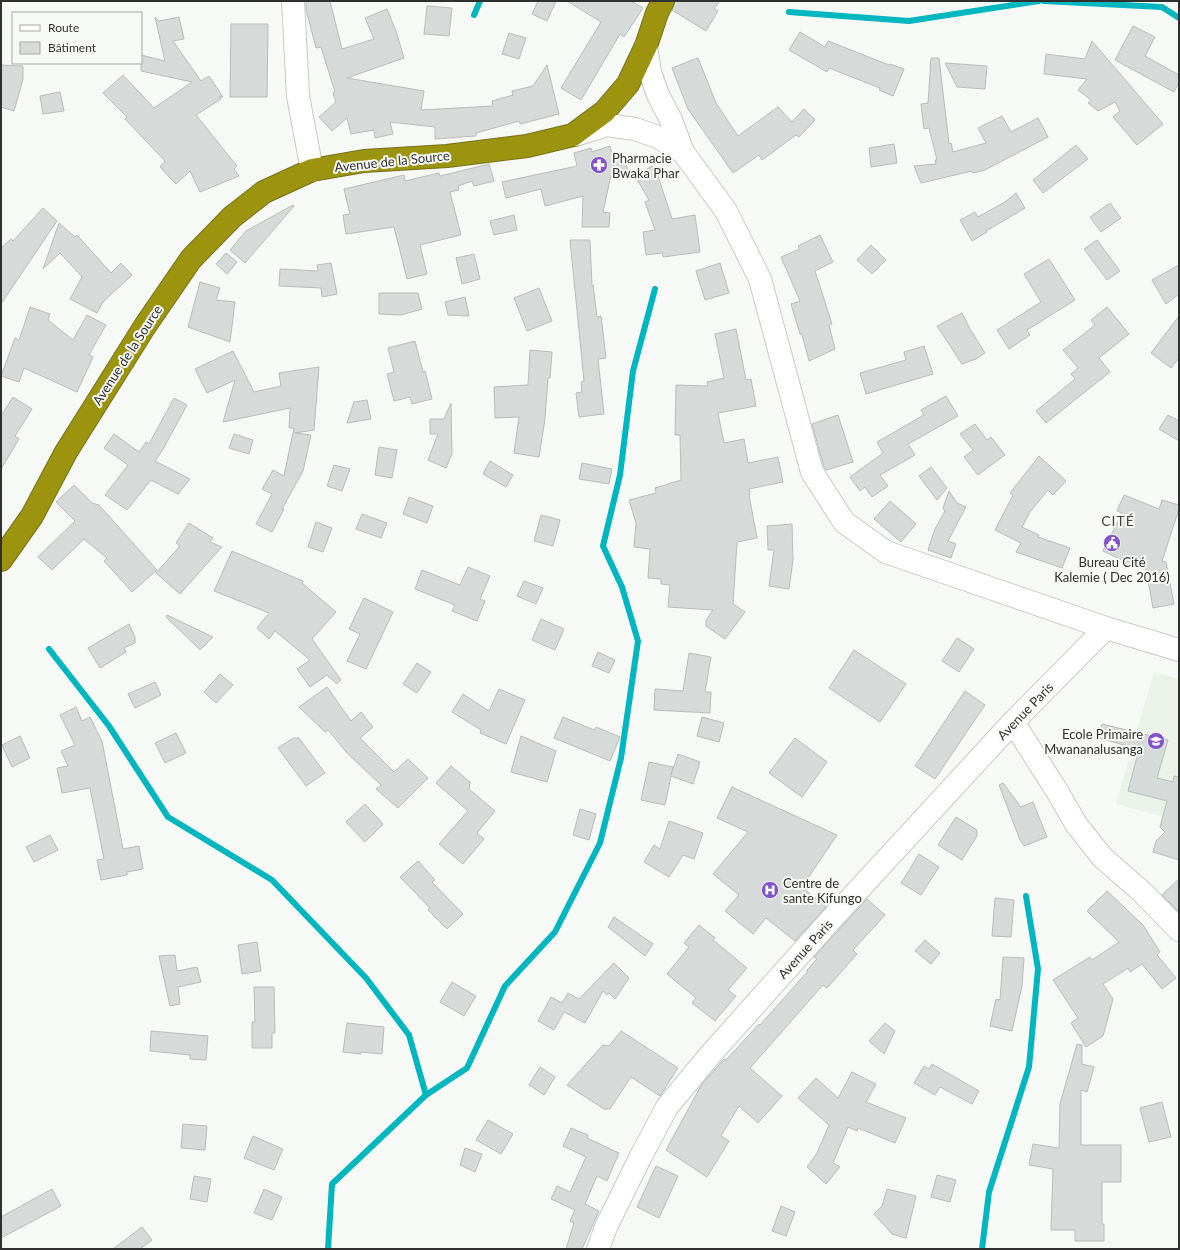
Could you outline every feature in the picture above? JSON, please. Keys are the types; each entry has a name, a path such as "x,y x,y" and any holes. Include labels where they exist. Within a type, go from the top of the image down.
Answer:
{"highway":[{"name":"Avenue de la Source","path":"1,560 32,516 66,452 100,395 145,326 191,259 232,217 264,192 312,170 364,162 448,156 512,148 573,135 604,112 628,84 646,46 657,13 663,1"}],"street":[{"path":"293,1 298,96 312,170"},
{"path":"646,46 650,72 658,95 671,120 682,152 726,211 760,279 812,472 844,522 886,552 1106,628 1179,650"},
{"path":"573,135 607,125 635,129 658,138 682,152"},
{"name":"Avenue Paris","path":"598,1249 606,1227 667,1108 710,1054 821,930 1013,722 1106,628"},
{"path":"1013,722 1076,824 1102,858 1142,892 1179,930"}],"shaded area":[{"name":"Ecole Primaire Mwananalusanga","path":"1154,672 1179,679 1179,821 1116,804"}],"building":[{"path":"306,1 330,1 342,49 374,39 365,18 387,9 396,31 404,58 347,78 424,91 421,110 493,106 492,101 513,95 512,91 533,86 547,65 559,114 520,124 519,121 476,133 476,136 435,139 435,127 390,122 393,134 375,138 374,130 351,134 347,118 332,131 319,117 336,102 333,93 335,92 321,47 316,48 306,9"},
{"path":"538,1 556,1 547,21 532,14"},
{"path":"567,1 631,1 643,8 624,37 620,34 581,100 561,88 601,22"},
{"path":"675,1 720,1 714,9 718,11 706,31 672,10"},
{"path":"427,6 452,8 449,36 424,34"},
{"path":"155,17 159,21 179,17 184,39 173,41 201,81 209,76 223,97 219,97 221,99 196,115 237,166 234,169 239,176 200,192 190,171 176,184 160,167 165,161 125,119 127,117 103,93 123,75 154,108 192,82 141,71 142,55 165,61"},
{"path":"231,24 268,24 267,97 230,97"},
{"path":"1133,26 1155,37 1145,56 1179,75 1179,82 1174,92 1115,60"},
{"path":"800,32 825,47 828,41 889,65 890,64 904,69 893,96 879,90 880,88 829,68 827,72 789,50"},
{"path":"509,33 526,38 519,59 502,54"},
{"path":"1092,41 1163,124 1137,145 1113,117 1120,111 1115,102 1098,111 1088,103 1091,100 1078,90 1087,79 1044,74 1046,54 1085,59"},
{"path":"698,58 716,103 738,136 778,107 792,122 804,109 815,120 799,137 796,135 762,160 759,155 733,173 688,109 672,68"},
{"path":"931,58 939,58 949,144 951,143 953,152 986,143 978,128 1002,116 1011,132 1038,118 1048,137 985,170 973,173 972,171 921,183 914,166 936,164 935,160 937,160 929,128 924,129 921,104 928,103"},
{"path":"945,63 987,66 985,89 957,87"},
{"path":"1,65 23,66 23,79 14,111 1,107"},
{"path":"60,92 64,111 43,114 40,96"},
{"path":"894,144 897,163 871,167 869,148"},
{"path":"1076,145 1088,159 1043,193 1033,180"},
{"path":"610,146 613,158 623,154 628,170 611,175 603,212 610,213 609,227 582,227 583,196 545,206 541,189 506,198 502,182 577,166 574,153 591,148 592,152"},
{"path":"489,164 494,181 474,186 472,181 458,186 459,190 450,192 461,235 420,245 427,274 407,279 394,227 346,234 343,215 350,214 344,189 404,175 405,181 439,173 440,176"},
{"path":"652,166 657,173 672,219 695,215 700,252 663,257 662,253 646,255 643,232 655,230 645,202 649,200 635,176"},
{"path":"1016,193 1025,208 972,241 960,220 975,212 978,217 1005,202"},
{"path":"1110,203 1121,218 1101,232 1090,217"},
{"path":"293,205 294,206 245,263 230,250 246,231"},
{"path":"43,208 57,221 1,304 1,248 11,239 13,241"},
{"path":"514,215 517,230 494,235 490,221"},
{"path":"59,223 75,237 77,235 111,273 121,263 132,275 103,302 97,313 70,299 82,277 60,253 43,269"},
{"path":"820,235 833,262 815,271 832,324 829,325 835,349 809,361 802,334 800,334 791,304 800,301 781,257 800,249 798,246"},
{"path":"570,240 590,240 592,286 593,285 597,317 601,316 606,358 598,359 604,414 579,417 576,393 582,392 581,382 584,381"},
{"path":"1097,240 1120,271 1107,280 1084,249"},
{"path":"871,245 886,260 872,274 857,260"},
{"path":"226,253 237,262 227,274 216,264"},
{"path":"474,254 480,279 462,284 456,258"},
{"path":"1049,259 1075,300 1027,330 1030,335 1009,349 997,330 1041,302 1024,274"},
{"path":"331,263 337,294 322,297 321,288 279,286 280,269 318,271 317,265"},
{"path":"720,263 729,293 705,300 696,271"},
{"path":"1179,265 1179,294 1166,304 1152,280"},
{"path":"200,282 220,288 216,300 235,302 230,342 188,327"},
{"path":"539,288 552,321 527,331 514,298"},
{"path":"379,293 418,293 422,309 401,315 379,314"},
{"path":"465,297 469,316 448,315 445,302"},
{"path":"30,307 50,314 48,320 73,340 87,315 106,325 89,355 93,357 77,392 24,368 19,382 1,376 15,338 19,340"},
{"path":"1107,307 1129,334 1099,358 1110,372 1046,423 1036,411 1075,379 1071,374 1078,368 1063,350 1095,325 1091,320"},
{"path":"962,313 985,353 976,359 962,364 937,326"},
{"path":"1179,316 1179,358 1171,368 1151,353"},
{"path":"736,329 746,380 751,379 756,406 718,413 724,443 744,439 748,463 778,457 783,482 749,489 757,538 737,542 733,604 745,612 725,639 706,626 706,620 713,610 668,607 670,585 661,584 661,579 648,578 650,549 634,547 636,523 629,500 656,493 655,488 681,480 680,435 675,435 676,385 708,386 707,382 724,378 715,334"},
{"path":"415,341 432,399 412,404 410,397 394,401 387,374 394,372 388,348"},
{"path":"924,346 933,374 866,394 860,373 906,360 904,352"},
{"path":"530,350 552,352 550,378 548,378 545,419 539,457 514,453 519,417 495,418 494,387 528,385"},
{"path":"233,351 254,392 281,386 279,373 319,367 314,430 295,433 311,435 303,471 282,509 284,509 272,532 256,524 272,494 262,489 273,470 284,476 294,428 289,428 290,408 223,422 235,380 207,393 195,369"},
{"path":"946,396 958,416 908,444 915,455 880,475 888,486 872,497 865,487 860,491 850,477 883,453 877,442 924,415 921,410"},
{"path":"13,397 32,409 15,436 19,439 1,469 1,416"},
{"path":"174,398 187,405 155,461 190,479 178,494 151,480 127,510 105,495 128,465 104,448 114,434 139,452 146,442 149,444"},
{"path":"367,400 371,419 347,423 354,402"},
{"path":"451,403 452,454 446,468 428,460 438,434 430,434 430,419 444,419"},
{"path":"838,415 853,462 826,470 812,424"},
{"path":"1168,415 1179,421 1179,441 1159,429"},
{"path":"975,424 987,440 991,437 1005,455 978,475 964,457 973,450 960,434"},
{"path":"234,434 253,440 249,454 229,448"},
{"path":"379,447 397,450 392,478 375,475"},
{"path":"1039,456 1066,481 1053,495 1048,490 1030,512 1022,527 1039,535 1038,537 1070,548 1062,568 1016,552 1021,543 995,530 1013,495 1010,493"},
{"path":"490,461 513,475 506,487 483,474"},
{"path":"582,463 612,469 609,484 579,479"},
{"path":"334,465 350,469 342,491 327,486"},
{"path":"931,467 947,488 937,500 919,476"},
{"path":"74,485 93,504 98,504 157,570 132,592 104,561 107,558 84,539 52,570 38,557 75,521 56,502"},
{"path":"949,491 957,503 966,507 948,541 956,544 951,558 928,550 935,529 945,511 943,508"},
{"path":"1124,495 1159,509 1162,500 1179,505 1162,561 1166,562 1174,604 1153,608 1146,569 1134,566 1103,551 1122,513 1117,511"},
{"path":"409,497 433,506 427,523 403,514"},
{"path":"890,501 916,524 901,542 874,519"},
{"path":"362,514 387,523 381,538 356,529"},
{"path":"541,515 560,520 553,546 534,541"},
{"path":"316,522 332,528 323,552 308,547"},
{"path":"189,523 213,538 210,542 222,547 180,594 156,573 180,546 176,543"},
{"path":"792,524 793,560 789,589 769,586 774,550 768,550 767,526"},
{"path":"232,551 303,581 302,583 336,612 312,639 341,680 337,684 327,675 310,687 297,669 310,660 275,631 269,639 257,628 269,613 214,591"},
{"path":"468,567 490,576 480,599 485,601 477,621 452,611 455,605 415,589 422,570 460,585"},
{"path":"524,581 543,588 536,604 517,596"},
{"path":"364,598 393,612 366,669 347,661 360,634 349,629"},
{"path":"167,615 213,637 200,650 166,617"},
{"path":"541,619 564,629 555,650 532,640"},
{"path":"129,624 135,637 135,643 124,648 126,652 100,668 88,648"},
{"path":"957,638 974,649 959,672 942,661"},
{"path":"854,650 906,684 880,722 829,688"},
{"path":"598,652 615,660 609,673 592,666"},
{"path":"689,653 711,657 705,692 711,692 710,713 654,710 655,689 683,691"},
{"path":"417,663 431,672 417,693 403,684"},
{"path":"220,674 233,685 216,703 204,692"},
{"path":"155,682 161,695 135,708 128,694"},
{"path":"327,687 351,721 361,712 373,727 360,738 394,772 408,759 428,778 398,808 376,789 381,785 348,754 328,730 325,732 299,707"},
{"path":"499,689 525,700 506,744 480,733 481,730 452,712 463,694 489,711"},
{"path":"965,691 985,705 935,779 915,766"},
{"path":"76,707 82,721 90,717 102,741 123,849 139,846 143,869 127,872 127,875 101,880 97,860 104,859 90,788 62,793 57,768 68,766 61,751 75,745 60,715"},
{"path":"563,717 594,730 596,727 620,737 610,761 554,738"},
{"path":"702,717 724,723 719,742 697,736"},
{"path":"1102,724 1168,740 1157,778 1173,782 1174,776 1179,777 1179,860 1153,852 1156,841 1165,832 1160,827 1167,801 1128,791 1139,749 1098,738"},
{"path":"176,733 186,753 165,763 155,743"},
{"path":"20,736 30,758 12,767 2,745"},
{"path":"521,736 556,751 547,782 511,772"},
{"path":"293,738 299,738 325,773 306,786 278,748"},
{"path":"795,738 827,762 802,797 769,773"},
{"path":"678,754 700,762 693,784 671,776 665,805 641,800 649,762 673,767 671,775"},
{"path":"451,766 470,782 469,789 495,811 477,833 484,839 463,864 439,844 468,811 436,783"},
{"path":"1003,783 1021,807 1033,802 1047,837 1024,846 1020,840 999,785"},
{"path":"732,787 837,835 802,887 826,907 795,941 766,918 753,934 725,911 739,895 713,874 748,832 717,818"},
{"path":"365,804 383,824 365,842 346,822"},
{"path":"580,809 596,814 589,840 573,835"},
{"path":"956,817 977,830 977,836 962,860 938,845"},
{"path":"669,821 703,833 694,859 683,855 669,877 644,862 654,845 660,849"},
{"path":"50,835 58,850 34,862 26,847"},
{"path":"919,854 939,867 921,895 901,883"},
{"path":"418,861 435,880 432,882 463,914 447,929 428,910 430,908 400,877"},
{"path":"1179,879 1179,912 1162,895"},
{"path":"1107,891 1143,925 1160,952 1157,955 1176,978 1162,989 1142,964 1130,972 1128,968 1103,984 1113,999 1103,1036 1086,1047 1071,1023 1078,1018 1053,980 1090,957 1092,960 1119,942 1087,911"},
{"path":"995,898 1014,900 1011,937 992,936"},
{"path":"867,899 885,915 853,950 857,954 827,988 823,985 750,1068 782,1096 758,1123 739,1106 721,1136 729,1141 707,1177 666,1150 702,1084 724,1059 726,1060 759,1024 760,1025 808,971 807,970 817,959 814,957"},
{"path":"614,917 653,944 645,956 608,927"},
{"path":"699,925 715,938 713,940 747,968 728,990 736,996 715,1021 692,1003 696,998 667,974 689,947 684,943"},
{"path":"925,940 940,953 931,964 915,951"},
{"path":"257,942 261,971 242,974 238,945"},
{"path":"175,955 177,971 197,967 201,982 178,987 180,1004 170,1006 159,956"},
{"path":"1003,957 1024,958 1022,986 1012,1031 990,1026 996,999 1000,1000"},
{"path":"614,963 629,978 615,999 609,993 607,995 603,991 585,1023 564,1012 554,1030 538,1021 551,997 562,1003 568,993 579,999"},
{"path":"452,982 476,996 464,1016 440,1002"},
{"path":"254,987 274,987 275,1033 272,1033 272,1048 252,1048 252,1022 255,1022"},
{"path":"347,1023 384,1027 382,1054 343,1052"},
{"path":"885,1023 895,1031 884,1054 869,1041"},
{"path":"151,1031 208,1036 206,1060 190,1059 190,1055 150,1051"},
{"path":"621,1031 678,1068 660,1096 631,1077 610,1109 604,1109 567,1085 603,1045 609,1046"},
{"path":"1077,1044 1082,1045 1082,1064 1094,1067 1087,1092 1081,1090 1081,1145 1121,1145 1121,1182 1102,1182 1102,1224 1104,1224 1104,1241 1075,1241 1075,1230 1051,1230 1053,1169 1029,1165 1033,1144 1059,1148 1060,1104"},
{"path":"932,1064 979,1091 972,1104 940,1087 935,1095 914,1083 924,1066 929,1069"},
{"path":"540,1067 555,1077 544,1095 529,1085"},
{"path":"852,1072 876,1084 866,1102 906,1118 895,1143 858,1128 857,1131 848,1127 833,1163 840,1167 826,1184 807,1167 817,1153 829,1125 798,1098 816,1078 838,1098"},
{"path":"1162,1102 1171,1137 1149,1142 1140,1108"},
{"path":"488,1120 513,1134 501,1154 476,1140"},
{"path":"183,1124 207,1126 205,1150 181,1148"},
{"path":"571,1128 588,1135 587,1138 619,1153 607,1181 597,1176 585,1204 599,1211 582,1249 566,1249 574,1223 570,1221 575,1210 551,1199 557,1186 570,1192 586,1157 563,1146"},
{"path":"253,1136 283,1149 274,1170 244,1158"},
{"path":"465,1148 482,1154 475,1172 460,1165"},
{"path":"656,1166 678,1176 659,1218 637,1207"},
{"path":"937,1175 956,1180 950,1202 931,1197"},
{"path":"194,1176 211,1179 207,1202 190,1199"},
{"path":"52,1189 61,1206 1,1238 1,1217"},
{"path":"264,1189 282,1197 272,1220 254,1213"},
{"path":"887,1189 916,1196 906,1238 892,1234 874,1214 882,1206"},
{"path":"781,1206 795,1212 786,1236 772,1231"},
{"path":"142,1227 152,1240 140,1249 113,1249"}],"waterway":[{"path":"474,15 480,1"},
{"path":"789,12 909,21 1039,1"},
{"path":"1044,1 1162,7 1179,18"},
{"path":"328,1249 332,1184 426,1095 467,1068 505,986 555,932 600,843 621,758 638,641 622,587 603,546 620,475 633,371 655,289"},
{"path":"49,649 109,726 168,817 272,880 366,978 409,1035 426,1095"},
{"path":"982,1249 989,1192 1029,1067 1038,969 1026,896"}],"place":[{"name":"Pharmacie Bwaka Phar","path":"599,165"},
{"name":"Bureau Cité Kalemie ( Dec 2016)","path":"1112,543"},
{"name":"Ecole Primaire Mwananalusanga","path":"1156,741"},
{"name":"Centre de sante Kifungo","path":"770,890"}],"district":[{"name":"CITÉ","path":"1118,520"}]}
